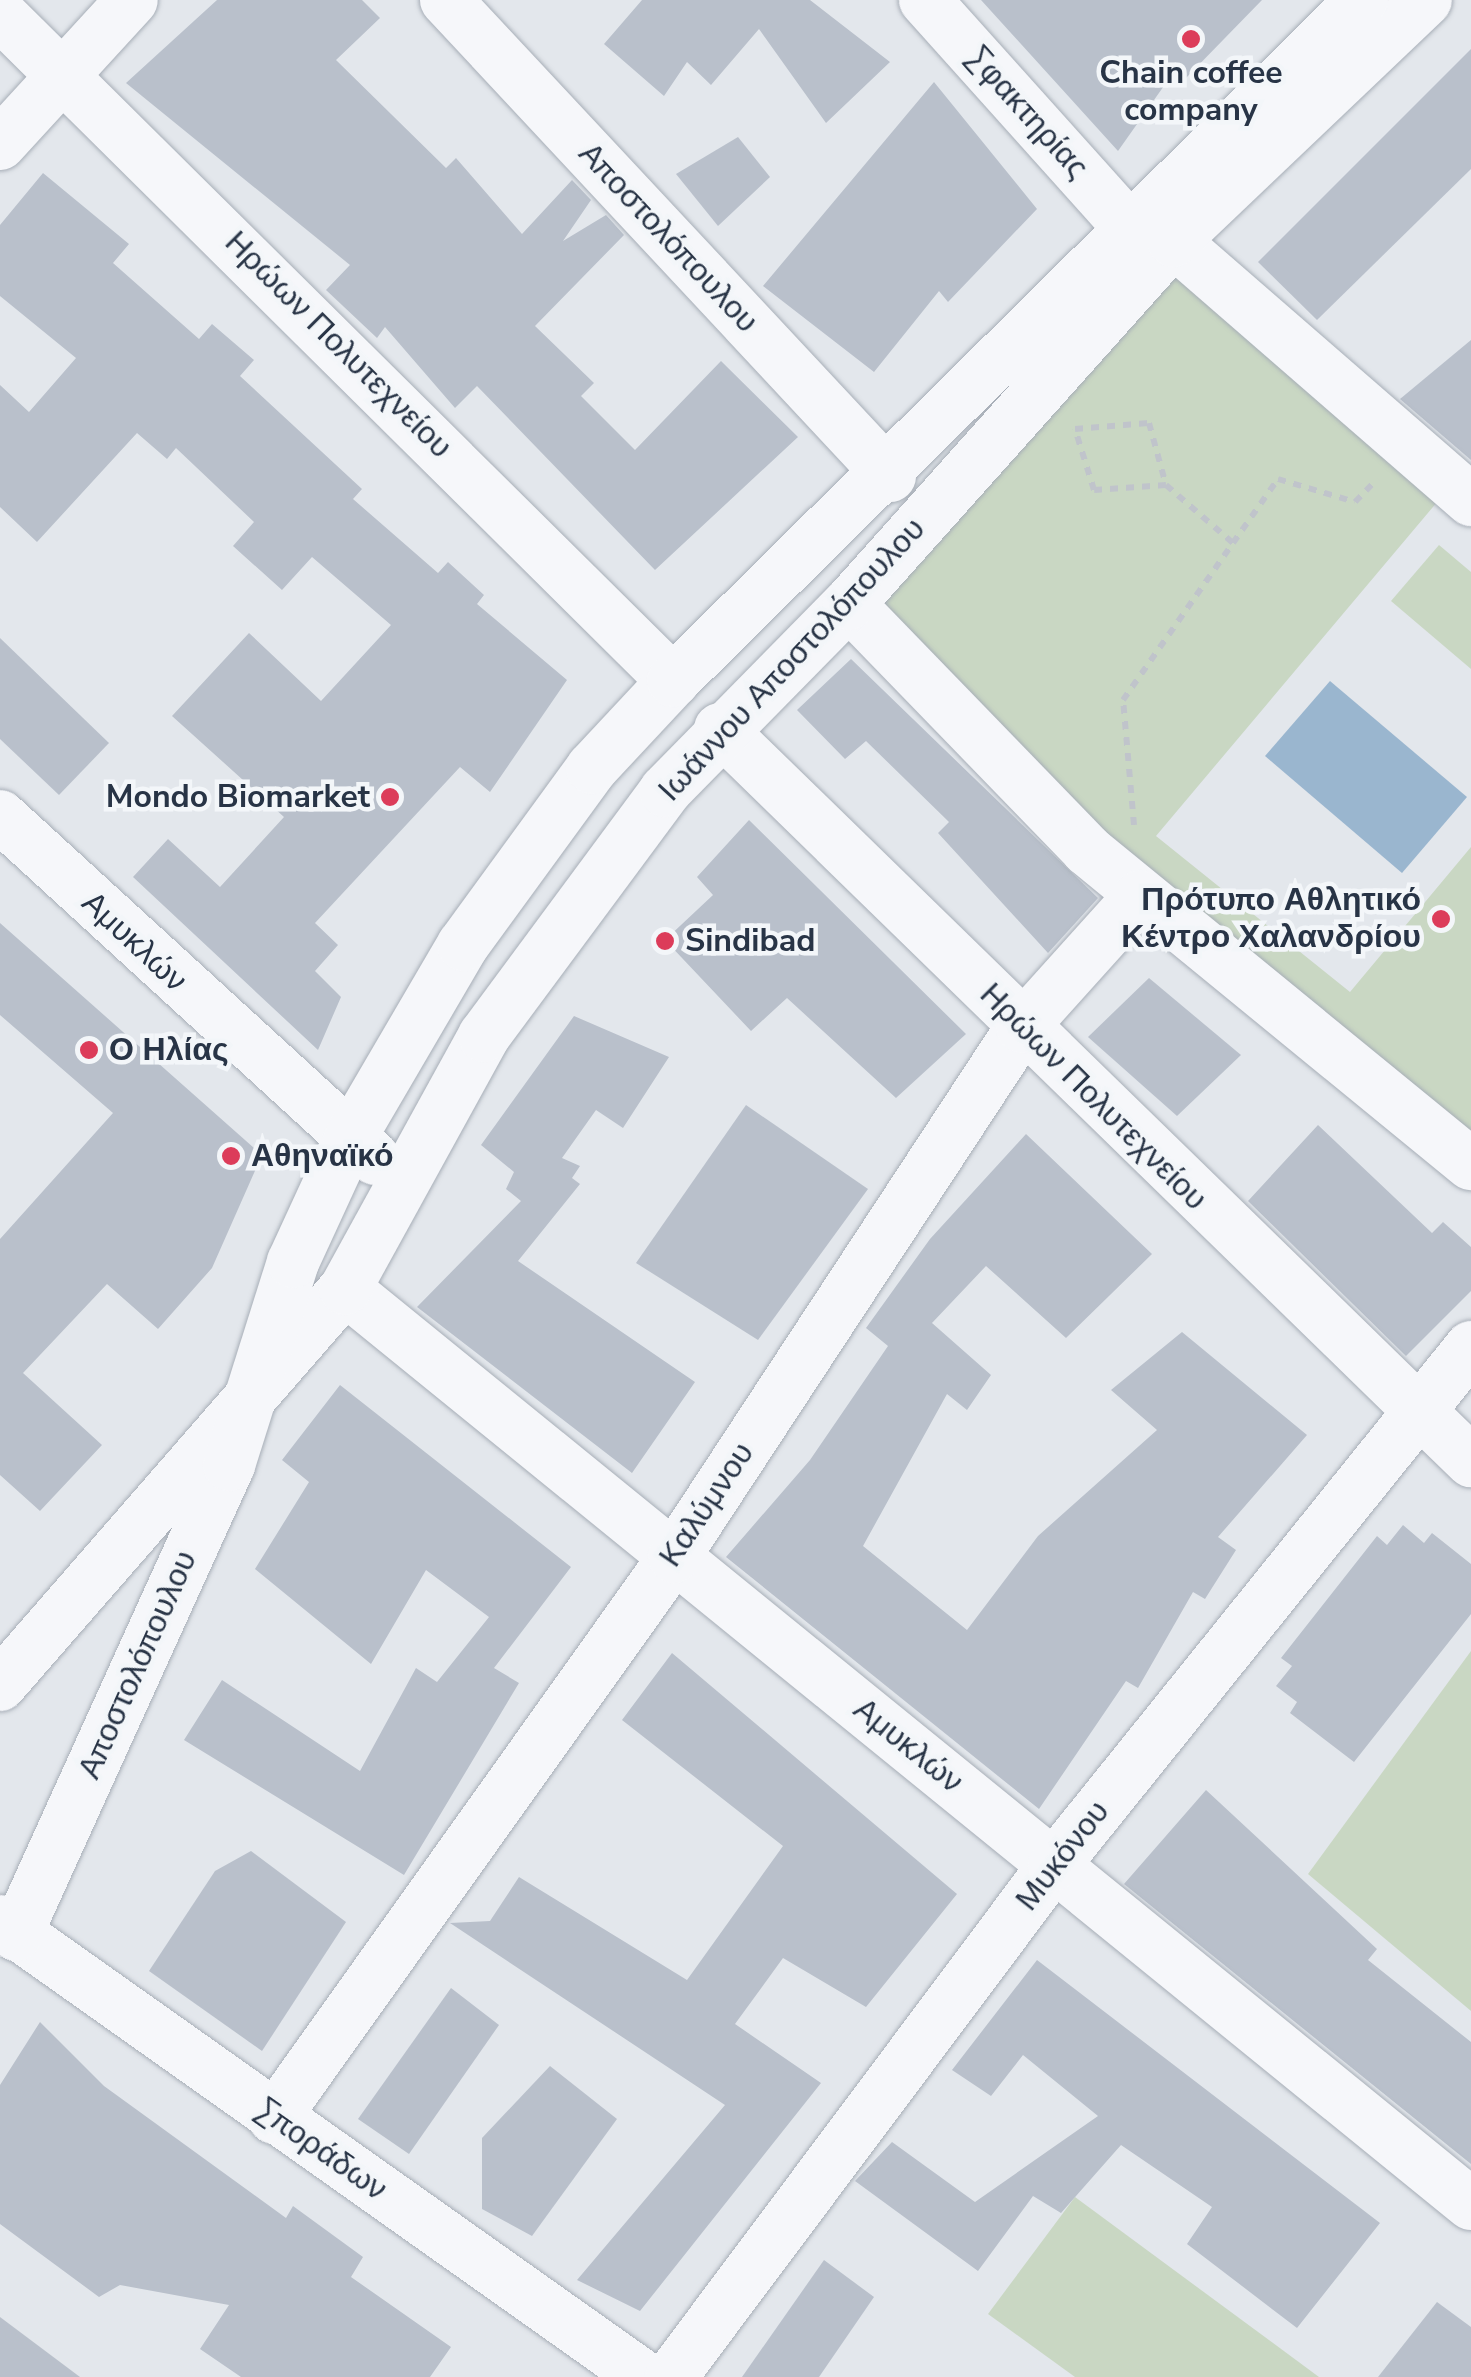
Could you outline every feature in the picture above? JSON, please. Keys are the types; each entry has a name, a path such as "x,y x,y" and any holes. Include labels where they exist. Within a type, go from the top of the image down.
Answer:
{"street":[{"path":"0,144 132,0"},
{"name":"Αποστολόπουλου","path":"446,0 890,476"},
{"name":"Σφακτηρίας","path":"926,0 1151,234 1411,446 1471,500"},
{"name":"Ιωάννου Αποστολόπουλου","path":"0,1685 248,1392 345,1289 484,1036 720,730 848,604 1151,234 1362,0"},
{"name":"Ιωάννου Αποστολόπουλου","path":"248,1392 349,1140 463,945 592,768 673,681 1151,234 1426,0"},
{"name":"Ηρώων Πολυτεχνείου","path":"0,14 64,71 673,681"},
{"path":"848,604 1140,896 1471,1164"},
{"name":"Ηρώων Πολυτεχνείου","path":"720,730 1412,1412 1471,1461"},
{"name":"Αμυκλών","path":"0,816 282,1082 349,1140 406,1182"},
{"name":"Καλύμνου","path":"274,2118 674,1557 1022,1027 1140,896"},
{"name":"Αμυκλών","path":"345,1289 1471,2204"},
{"name":"Μυκόνου","path":"671,2377 1054,1865 1412,1412 1471,1347"},
{"name":"Αποστολόπουλου","path":"8,1928 229,1466 248,1392"},
{"name":"Σποράδων","path":"8,1928 644,2377"}],"path":[{"path":"1166,485 1094,490 1075,429 1150,422 1166,485 1233,543"},
{"path":"1140,896 1123,700 1278,480 1355,502 1411,446"}],"green space":[{"path":"1173,241 1454,482 1156,836 1350,992 1471,847 1471,1164 849,604"},
{"path":"1439,545 1471,572 1471,669 1391,601"},
{"path":"1471,1651 1471,2011 1308,1874"},
{"path":"1075,2197 1319,2377 1075,2377 988,2314"}],"water":[{"path":"1330,681 1467,797 1402,873 1265,756"}],"building":[{"path":"217,0 362,0 380,18 336,60 446,168 456,158 522,234 572,180 591,200 563,241 606,215 624,235 535,326 594,383 581,396 635,450 721,361 798,437 655,570 477,386 455,408 385,327 377,338 326,290 350,265 126,83"},
{"path":"642,0 810,0 890,62 826,123 759,29 711,85 687,62 664,96 604,44"},
{"path":"981,0 1262,0 1186,78 1178,66 1118,151"},
{"path":"1471,49 1471,169 1317,320 1258,262"},
{"path":"934,82 1037,209 948,302 939,291 874,372 763,286"},
{"path":"738,137 770,177 718,226 676,174"},
{"path":"43,173 129,244 113,263 199,339 212,324 254,360 240,376 362,489 353,499 438,573 448,562 484,595 477,604 567,680 490,792 460,767 315,923 338,945 315,971 341,997 318,1050 133,877 168,839 220,887 284,817 172,716 249,633 321,701 391,625 312,557 282,590 233,546 254,522 176,448 167,459 137,433 37,542 0,507 0,385 29,412 76,358 0,296 0,225"},
{"path":"1471,340 1471,460 1400,399"},
{"path":"0,638 109,743 59,795 0,739"},
{"path":"851,659 1098,898 1048,953 938,833 949,822 866,741 845,759 797,710"},
{"path":"749,820 966,1034 896,1098 787,998 751,1031 665,940 713,895 697,877"},
{"path":"0,923 262,1155 212,1268 158,1329 107,1284 23,1373 102,1445 40,1511 0,1475 0,1239 113,1113 0,1015"},
{"path":"1149,978 1241,1055 1177,1116 1088,1037"},
{"path":"574,1016 669,1057 623,1128 596,1110 562,1158 580,1166 572,1178 580,1184 518,1261 695,1382 632,1473 417,1307 521,1201 506,1189 514,1172 481,1145"},
{"path":"746,1105 868,1189 758,1340 636,1263"},
{"path":"1318,1125 1432,1233 1443,1222 1471,1247 1471,1291 1406,1356 1248,1201"},
{"path":"1026,1134 1152,1254 1066,1338 986,1266 932,1323 991,1375 967,1410 947,1394 863,1546 967,1630 1038,1536 1157,1430 1111,1390 1182,1332 1307,1435 1218,1537 1236,1550 1205,1599 1193,1592 1138,1688 1126,1681 1039,1809 726,1557 810,1460 888,1346 866,1328 930,1239"},
{"path":"340,1385 571,1567 494,1668 519,1683 404,1875 184,1740 222,1680 360,1771 416,1668 437,1682 489,1617 426,1570 371,1664 255,1569 309,1482 282,1460"},
{"path":"1403,1525 1424,1543 1432,1533 1471,1564 1471,1614 1354,1762 1290,1713 1297,1702 1276,1686 1292,1666 1281,1658 1377,1536 1387,1545"},
{"path":"672,1653 957,1894 866,2007 783,1958 735,2024 821,2083 640,2311 577,2280 725,2105 450,1923 490,1921 519,1877 687,1980 783,1846 622,1720"},
{"path":"1206,1790 1377,1949 1368,1960 1471,2042 1471,2164 1124,1884"},
{"path":"251,1851 346,1922 262,2051 149,1971 215,1871"},
{"path":"1037,1960 1380,2223 1297,2328 1187,2244 1212,2207 1121,2145 1061,2213 1033,2196 978,2271 855,2181 892,2142 975,2202 1098,2116 1023,2055 991,2096 952,2070"},
{"path":"451,1988 499,2025 409,2154 358,2119"},
{"path":"40,2022 104,2086 286,2218 293,2206 363,2257 351,2277 451,2347 430,2377 241,2377 200,2349 229,2305 120,2285 99,2297 0,2224 0,2085"},
{"path":"550,2066 617,2119 532,2236 482,2209 482,2138"},
{"path":"824,2260 874,2297 819,2377 742,2377"},
{"path":"1437,2302 1471,2327 1471,2377 1378,2377"},
{"path":"0,2317 80,2377 0,2377"}],"place":[{"name":"Chain coffee company","path":"1191,39"},
{"name":"Mondo Biomarket","path":"390,797"},
{"name":"Πρότυπο Αθλητικό Κέντρο Χαλανδρίου","path":"1441,919"},
{"name":"Sindibad","path":"665,941"},
{"name":"Ο Ηλίας","path":"89,1050"},
{"name":"Αθηναϊκό","path":"231,1156"}]}
